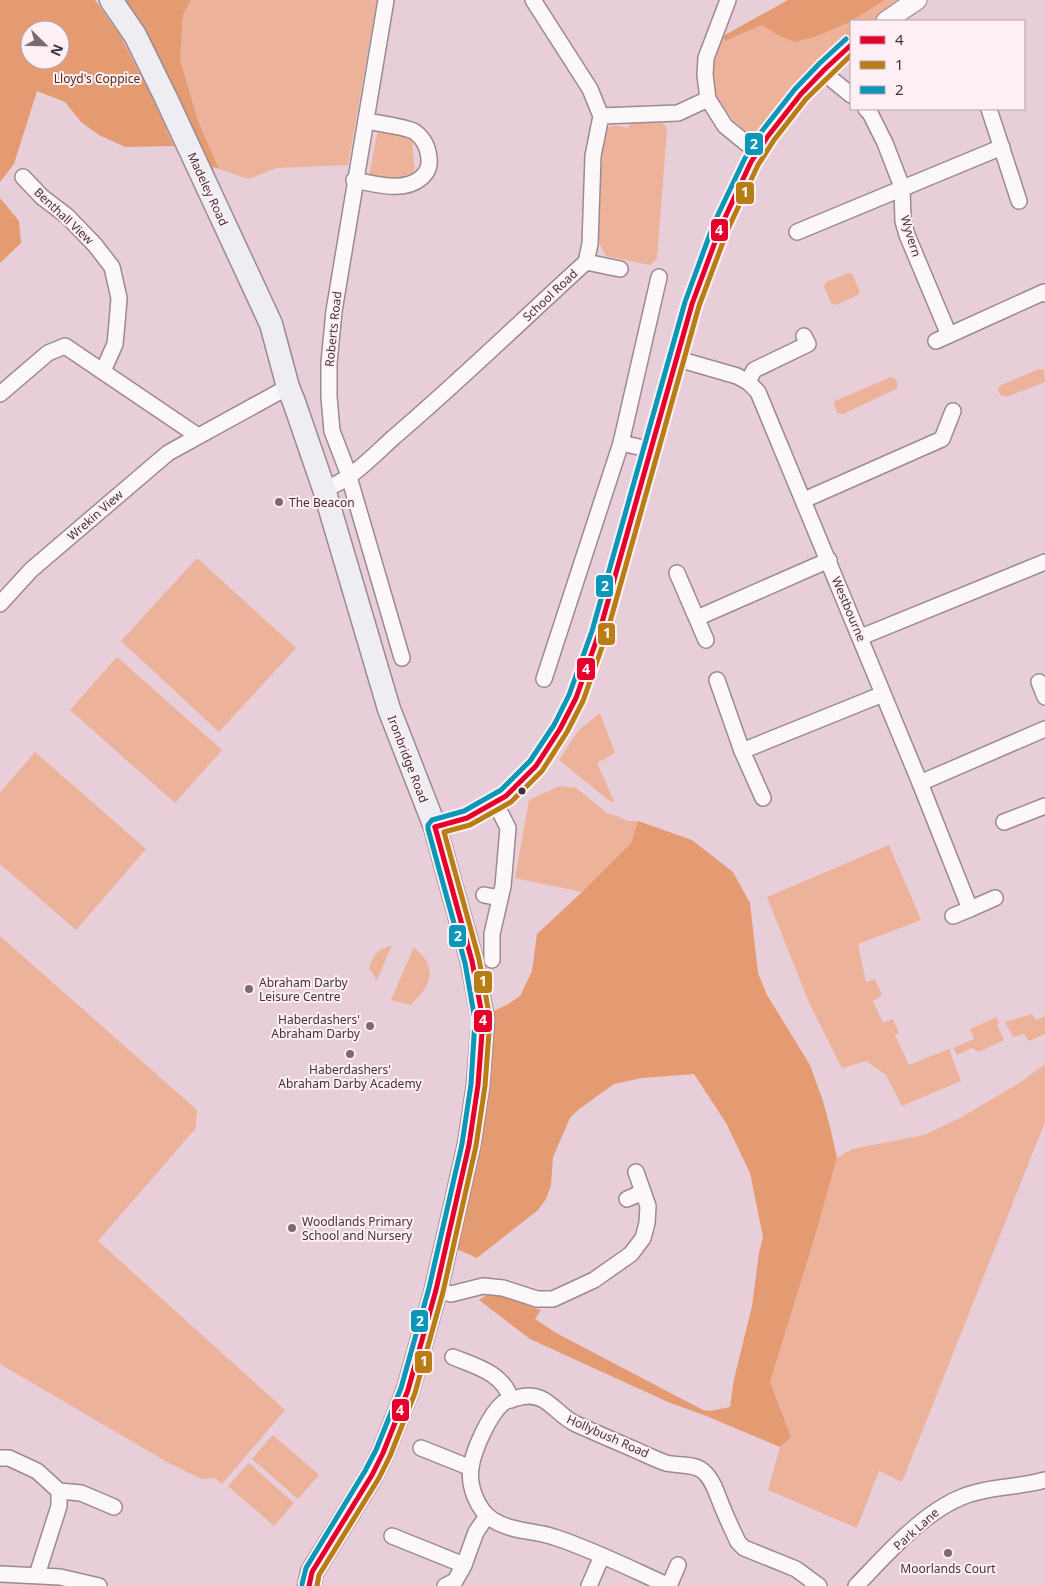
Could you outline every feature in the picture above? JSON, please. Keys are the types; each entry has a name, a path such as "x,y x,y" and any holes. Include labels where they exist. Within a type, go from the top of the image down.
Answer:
{"main road":[{"name":"Madeley Road","path":"111,0 135,35 271,324 288,386"},
{"name":"Ironbridge Road","path":"288,386 324,489 389,709 435,827 472,960 483,1020 478,1085 469,1145 436,1290 408,1390 383,1453 372,1475 312,1572 309,1586"}],"street":[{"name":"Roberts Road","path":"349,476 332,431 329,397 329,362 334,311 354,180 386,0"},
{"path":"533,0 590,89 601,116 678,113 708,99"},
{"path":"728,0 706,58 705,75 708,99 725,126 757,152"},
{"path":"887,20 917,0"},
{"path":"435,827 467,818 506,796 536,766 560,729 576,698 599,633 692,304 707,259 726,212 757,152 780,120 823,72 850,46"},
{"path":"823,72 850,94"},
{"name":"Wyvern","path":"867,110 885,143 902,187 904,221 942,338 1044,292 1045,294"},
{"path":"989,110 1018,201"},
{"name":"School Road","path":"324,489 349,476 429,408 586,262 590,244 593,156 601,116"},
{"path":"354,180 394,187 414,184 426,174 430,162 428,148 414,130 366,121"},
{"path":"797,232 1002,147"},
{"name":"Benthall View","path":"23,177 42,197 67,216 95,245 112,267 119,298 116,344 103,370"},
{"path":"586,262 620,269"},
{"path":"544,680 621,443 659,277"},
{"path":"678,359 737,376 748,382 754,370 808,344 804,336"},
{"path":"0,394 48,353 65,346 198,436"},
{"name":"Westbourne","path":"748,382 758,392 804,500 970,910"},
{"name":"Wrekin View","path":"0,604 32,570 168,453 288,386"},
{"path":"804,500 942,440 953,411"},
{"path":"621,443 652,450"},
{"path":"349,476 402,658"},
{"path":"697,618 829,560"},
{"path":"861,637 1045,562"},
{"path":"678,573 706,640"},
{"path":"717,680 742,751 763,798"},
{"path":"1039,682 1045,697"},
{"path":"742,751 883,694"},
{"path":"920,783 1045,729"},
{"path":"492,960 492,934 503,886 508,828 495,802"},
{"path":"1004,822 1045,806"},
{"path":"484,896 500,898"},
{"path":"953,916 995,898"},
{"path":"436,1290 451,1294 483,1286 503,1288 537,1299 553,1299 594,1280 631,1254 643,1238 647,1223 648,1206 636,1172"},
{"path":"627,1199 643,1192"},
{"path":"453,1357 491,1372 509,1392 511,1400 504,1403 493,1415 471,1468 472,1488 478,1504 487,1516 493,1521 512,1529 553,1536 669,1586 678,1565"},
{"name":"Hollybush Road","path":"511,1400 518,1397 531,1396 542,1399 553,1406 569,1421 666,1463 692,1466 702,1471 709,1478 738,1542 744,1548 796,1569 819,1586"},
{"path":"420,1448 471,1468"},
{"path":"0,1458 9,1458 37,1471 59,1491 81,1493 114,1507"},
{"name":"Park Lane","path":"856,1586 920,1522 942,1506 963,1496 1045,1480"},
{"path":"37,1575 59,1506 59,1491"},
{"path":"445,1586 455,1581 464,1565 476,1532 487,1516"},
{"path":"392,1536 464,1565"},
{"path":"589,1586 602,1556"},
{"path":"0,1574 60,1577 100,1586"}],"shaded area":[{"path":"191,0 377,0 348,165 277,168 248,179 219,169 198,121 180,59 183,15"},
{"path":"885,0 909,0 877,20 854,20"},
{"path":"850,22 850,37 758,131 749,133 733,120 716,94 712,74 713,57 720,37 723,36 725,41 762,25 776,34"},
{"path":"660,122 666,126 667,130 657,258 650,265 606,256 597,239 603,137 608,129 613,126 628,128 629,124"},
{"path":"378,129 409,136 412,140 415,178 398,182 369,176"},
{"path":"849,273 852,274 860,292 858,295 836,305 831,303 824,286 826,282"},
{"path":"1039,369 1044,370 1045,382 1006,397 1000,395 999,386"},
{"path":"891,377 896,380 898,386 896,389 843,414 837,413 835,401"},
{"path":"197,558 296,648 219,732 121,641"},
{"path":"117,657 222,750 175,803 70,710"},
{"path":"600,713 615,753 597,763 614,801 611,802 559,760 578,731"},
{"path":"35,752 146,849 76,930 0,864 0,793"},
{"path":"560,786 576,788 607,813 627,821 638,821 631,843 582,892 515,878 529,800"},
{"path":"889,845 921,920 858,944 866,982 875,979 882,995 873,1001 883,1023 893,1019 899,1033 895,1035 909,1065 949,1049 961,1081 902,1106 886,1075 866,1061 842,1068 810,1005 767,897"},
{"path":"0,936 197,1110 196,1128 98,1241 285,1410 222,1484 215,1478 201,1479 167,1462 0,1364"},
{"path":"392,945 377,980 369,968 371,963 377,953"},
{"path":"414,947 424,958 430,972 424,990 410,1005 391,1000"},
{"path":"1032,1014 1036,1020 1045,1016 1045,1034 1029,1041 1024,1034 1013,1037 1005,1022"},
{"path":"997,1017 999,1024 997,1025 1004,1040 979,1052 972,1048 957,1055 953,1048 974,1039 970,1029"},
{"path":"1045,1064 1045,1122 902,1482 879,1471 857,1528 768,1490 780,1447 791,1437 770,1382 837,1158 852,1149 924,1135 960,1118 1021,1082"},
{"path":"273,1435 319,1475 298,1499 252,1459"},
{"path":"249,1463 294,1503 274,1526 228,1486"}],"green space":[{"name":"Lloyd's Coppice","path":"0,0 95,0 120,35 151,95 174,146 125,147 99,135 81,122 65,102 37,91 14,164 0,182"},
{"path":"118,0 191,0 183,15 180,59 198,121 219,169 213,167 219,192"},
{"path":"788,0 885,0 853,20 850,20 850,22 814,37 794,42 762,25 725,41 723,36"},
{"path":"0,198 19,221 21,243 0,263"},
{"path":"638,821 692,840 733,872 750,903 758,973 767,995 810,1065 831,1131 837,1158 770,1382 791,1437 780,1447 668,1402 530,1339 479,1300 487,1295 502,1296 541,1310 535,1319 558,1334 703,1410 710,1411 730,1407 734,1379 752,1306 763,1237 750,1173 726,1123 694,1074 642,1078 614,1084 578,1110 570,1118 553,1157 551,1185 546,1199 538,1210 477,1258 457,1249 479,1154 492,1069 490,1013 520,996 532,971 537,934 631,843"}],"transit line":[{"name":"2","path":"302,1584 306,1568 376,1450 401,1388 429,1288 462,1144 471,1084 475,1020 465,963 428,825 432,820 464,811 501,790 530,761 554,725 569,695 592,631 685,302 714,223 745,158 762,131 795,89 846,39"},
{"name":"4","path":"435,827 467,818 506,796 536,766 560,729 576,698 599,633 692,304 721,226 751,162 768,136 801,94 850,46"},
{"name":"1","path":"317,1586 319,1575 379,1478 390,1456 415,1393 443,1292 476,1146 485,1086 490,1019 479,959 444,832 470,825 511,802 542,771 567,732 583,701 606,636 699,306 728,229 758,165 774,140 806,99 850,56"},
{"name":"4","path":"309,1586 312,1572 372,1475 383,1453 408,1390 436,1290 469,1145 478,1085 483,1020 472,961 435,827"}],"place":[{"name":"The Beacon","path":"279,502"},
{"name":"Abraham Darby Leisure Centre","path":"249,989"},
{"name":"Haberdashers' Abraham Darby","path":"370,1026"},
{"name":"Haberdashers' Abraham Darby Academy","path":"350,1054"},
{"name":"Woodlands Primary School and Nursery","path":"292,1228"},
{"name":"Moorlands Court","path":"948,1553"}]}
